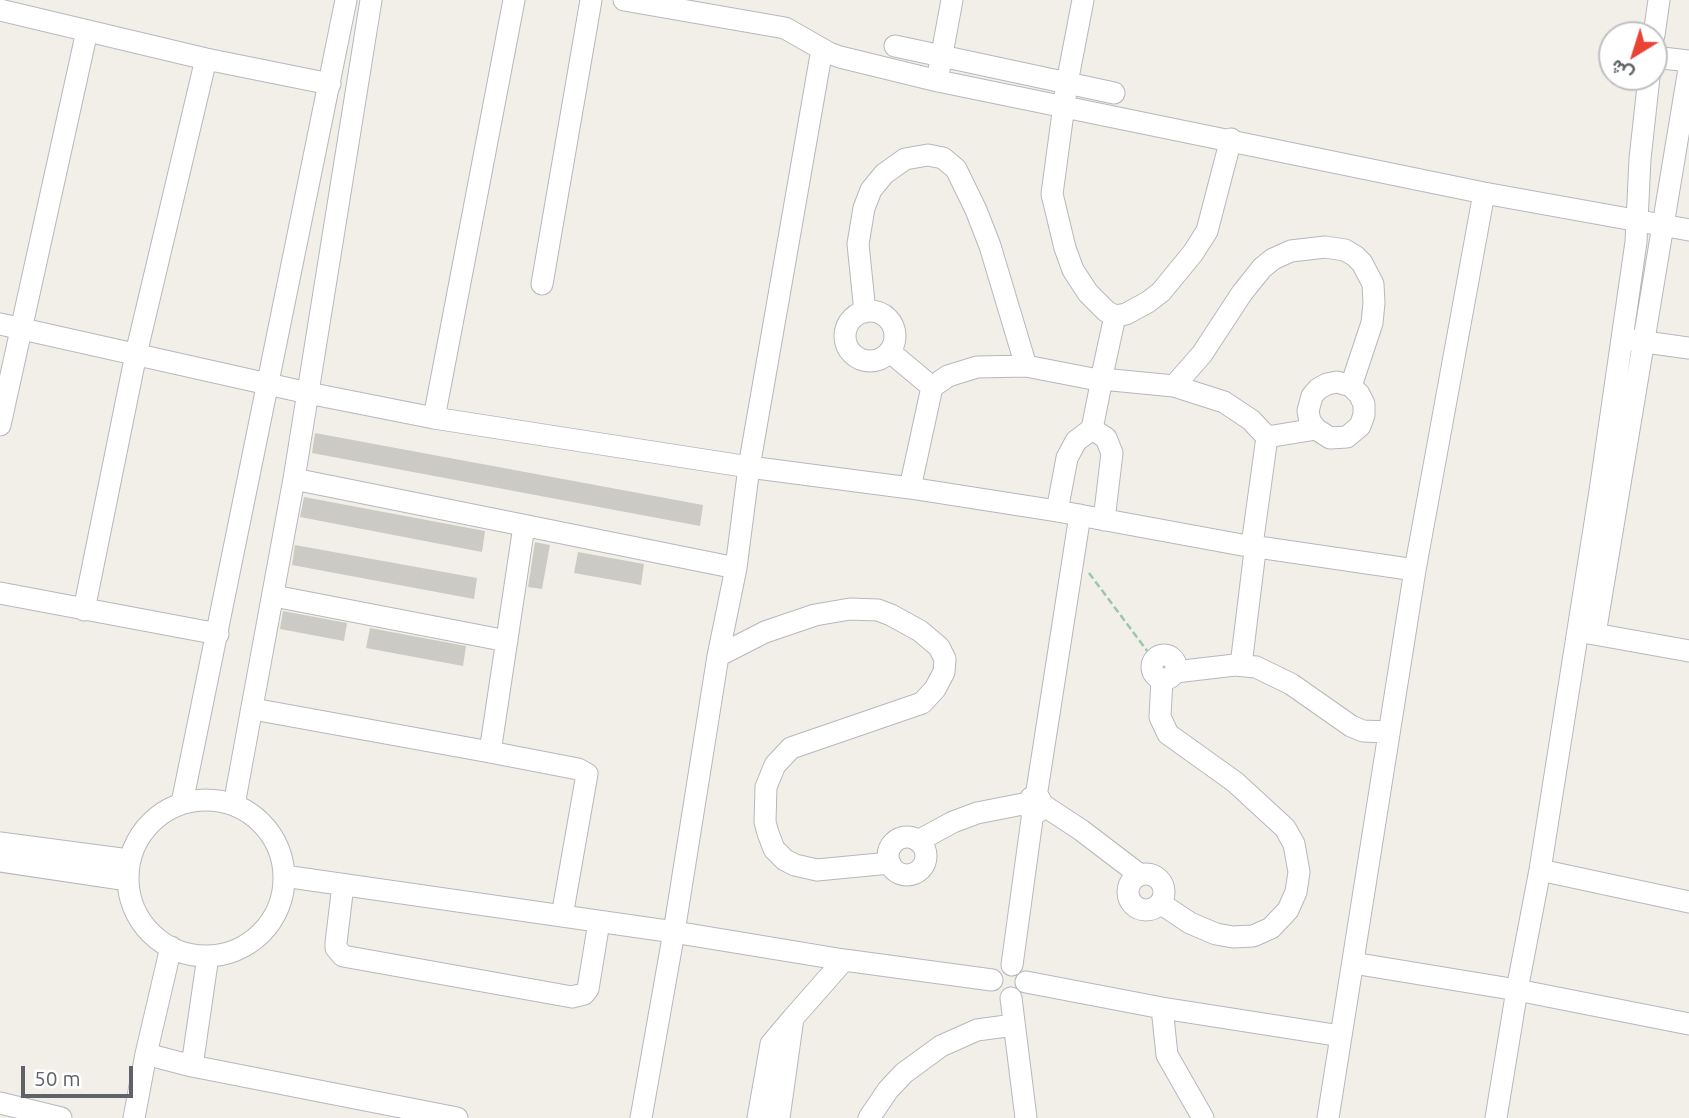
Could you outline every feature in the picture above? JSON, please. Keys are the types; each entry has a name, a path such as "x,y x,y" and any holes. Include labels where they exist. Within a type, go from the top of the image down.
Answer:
{"street":[{"path":"182,803 346,0"},
{"path":"234,805 294,479 370,0"},
{"path":"434,418 514,0"},
{"path":"542,284 591,0"},
{"path":"624,0 785,29 840,57 938,81 1484,192 1689,230"},
{"path":"938,81 952,0"},
{"path":"1083,0 1052,180 1054,211 1073,270 1088,293 1106,311 1115,316 1137,309 1161,292 1202,241 1214,211 1231,139"},
{"path":"1656,21 1659,0"},
{"path":"0,10 206,60 330,83"},
{"path":"0,425 10,326 87,31"},
{"path":"895,46 1114,93"},
{"path":"641,1118 718,656 736,568 749,467 822,49"},
{"path":"1668,59 1689,61"},
{"path":"84,610 136,354 206,60"},
{"path":"1496,1118 1540,870 1645,342 1663,227 1678,200 1689,69"},
{"path":"1586,632 1637,220 1647,91"},
{"path":"865,312 858,244 860,222 871,190 884,174 905,159 928,155 943,158 956,169 976,210 990,246 1026,366"},
{"path":"1328,1118 1415,570 1484,192"},
{"path":"1174,386 1202,354 1262,268 1273,259 1307,247 1345,250 1363,264 1368,273 1374,292 1371,323 1351,386"},
{"path":"865,312 882,314 892,323 895,335 890,352 880,359 869,360 858,357 849,349 845,338 848,326 855,317 865,312"},
{"path":"1057,511 1071,449 1076,440 1092,429 1115,316"},
{"path":"10,326 308,393 434,418 749,467 910,488 1252,546 1415,570"},
{"path":"1622,338 1689,348"},
{"path":"890,352 932,387"},
{"path":"1200,394 1202,354"},
{"path":"910,488 932,387 948,376 976,367 1026,366 1102,380 1174,386 1224,402 1240,411 1267,437"},
{"path":"1332,382 1351,386 1359,394 1364,404 1364,415 1360,426 1347,437 1336,439 1325,436 1316,429 1310,421 1308,411 1314,392 1332,382"},
{"path":"1092,429 1106,438 1112,453 1104,520"},
{"path":"1267,437 1316,429"},
{"path":"1241,665 1252,546 1267,437"},
{"path":"294,479 736,568"},
{"path":"1012,965 1080,515"},
{"path":"490,752 524,526"},
{"path":"0,593 218,634"},
{"path":"274,596 506,641"},
{"path":"718,656 765,632 835,611 861,609 878,610 907,622 939,646 945,659 944,672 935,689 922,703 791,748 775,765 766,787 765,822 770,841 785,860 817,870 890,863"},
{"path":"1586,632 1689,651"},
{"path":"918,841 926,855 920,870 911,874 896,871 890,863 889,852 895,841 906,838 918,841 953,822 977,813 1035,804 1081,830 1140,875 1133,880 1129,888 1133,903 1146,909 1160,903 1190,923 1216,934 1253,936 1270,928 1288,910 1296,892 1299,872 1294,844 1285,828 1235,782 1168,734 1160,717 1164,670 1241,665 1256,667 1280,677 1357,729 1389,732"},
{"path":"253,709 578,769 587,774 562,916"},
{"path":"208,799 234,805 254,816 270,833 280,854 284,876 281,901 270,922 253,940 232,951 208,956 189,954 170,947 153,935 140,919 131,901 129,870 140,835 148,824 182,803 208,799"},
{"path":"0,843 129,870"},
{"path":"0,861 129,870"},
{"path":"1540,870 1689,902"},
{"path":"284,876 992,980"},
{"path":"343,885 336,948 343,956 572,997 584,994 588,989 598,922"},
{"path":"134,1118 170,947"},
{"path":"192,1066 208,956"},
{"path":"758,1118 771,1044 844,960"},
{"path":"1353,963 1517,990 1689,1024"},
{"path":"1012,965 1025,974 1026,982 1019,995 1011,998 997,993 992,980 999,968 1012,965"},
{"path":"1026,982 1162,1008 1341,1036"},
{"path":"1011,998 1026,1118"},
{"path":"1162,1008 1167,1055 1203,1118"},
{"path":"779,1118 793,1018"},
{"path":"869,1118 888,1090 904,1073 941,1046 977,1030 1014,1025"},
{"path":"146,1054 192,1066 457,1118"},
{"path":"0,1103 61,1118"}],"path":[{"path":"1073,552 1164,670"}],"building":[{"path":"315,433 703,505 700,526 312,453"},
{"path":"304,497 485,531 482,552 300,517"},
{"path":"535,542 550,545 542,589 528,587"},
{"path":"295,545 477,578 474,599 292,565"},
{"path":"578,552 644,564 641,585 574,573"},
{"path":"283,611 347,623 344,641 280,629"},
{"path":"370,628 466,646 463,666 366,648"}]}
